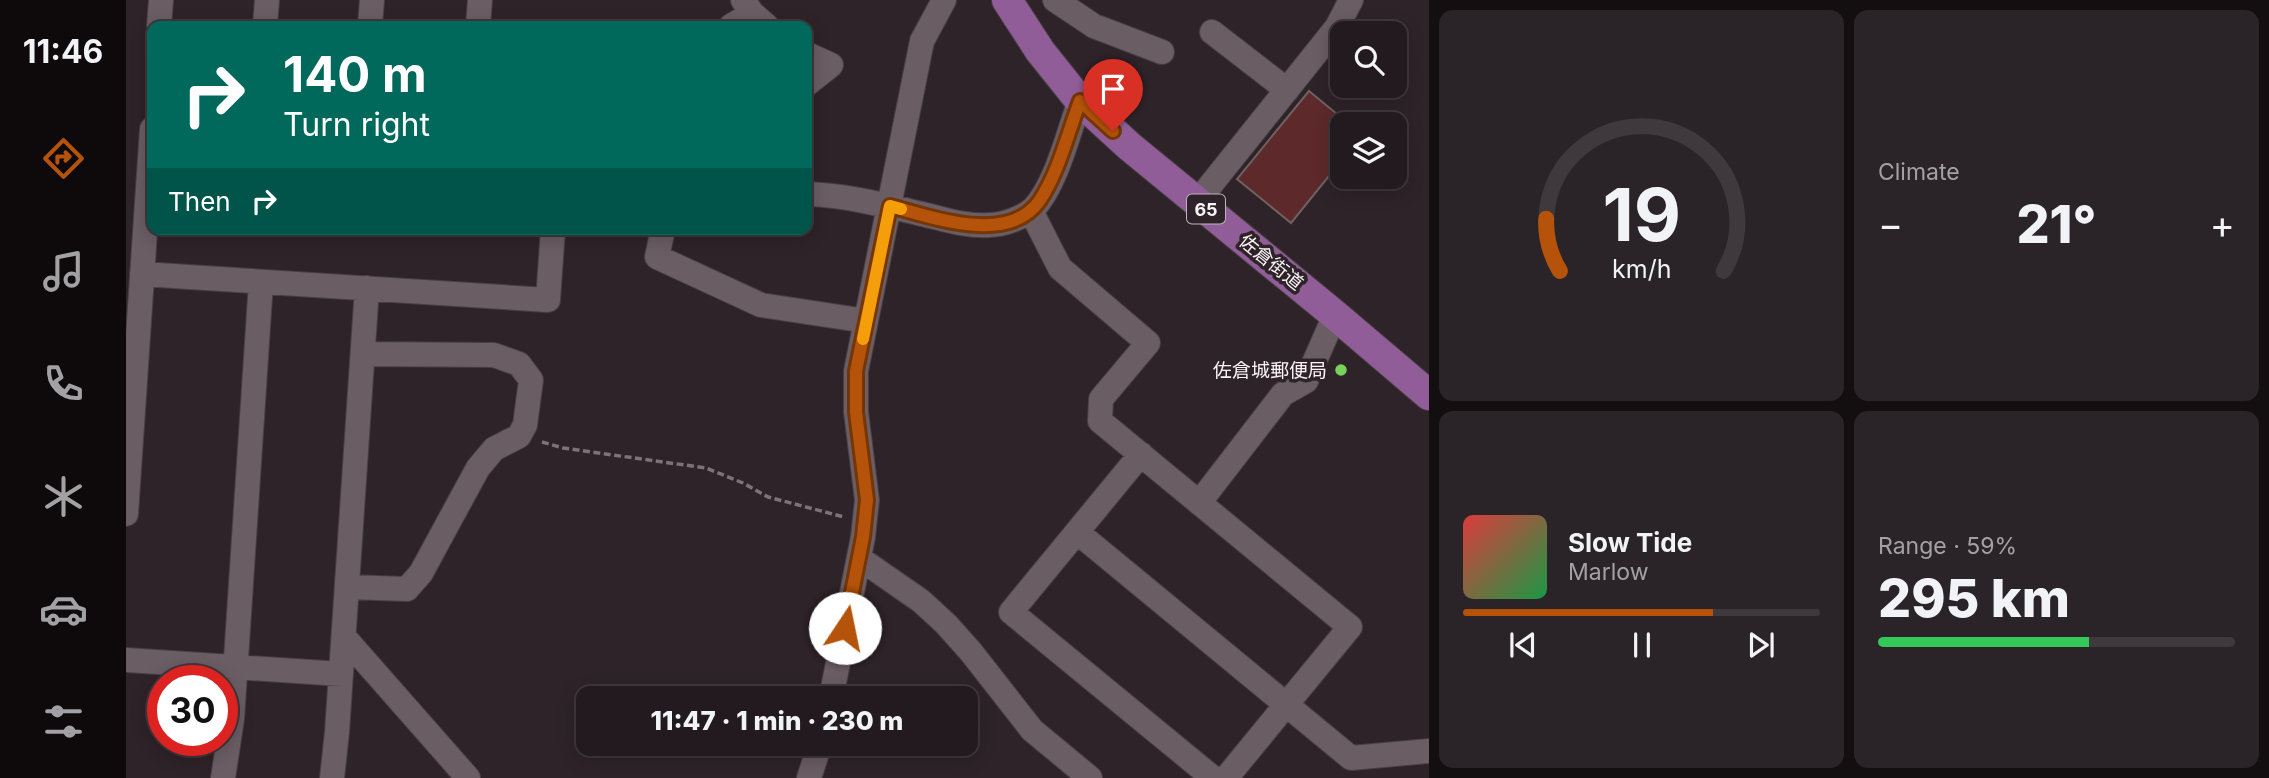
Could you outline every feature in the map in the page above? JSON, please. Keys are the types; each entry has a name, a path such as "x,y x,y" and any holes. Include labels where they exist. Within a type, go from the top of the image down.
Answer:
{"main road":[{"name":"佐倉街道","path":"1007,0 1040,51 1080,101 1129,146 1429,395"}],"street":[{"path":"159,21 161,0"},
{"path":"265,21 267,0"},
{"path":"370,21 372,0"},
{"path":"478,21 480,0"},
{"path":"833,686 859,558 867,500 856,412 856,371 922,41 944,0"},
{"path":"1055,0 1094,26 1162,52"},
{"path":"1197,202 1337,27 1350,0"},
{"path":"1212,32 1287,90"},
{"path":"812,56 831,65 812,80"},
{"path":"812,195 890,206 968,225 992,226 1031,211 1041,199 1080,101"},
{"path":"126,514 147,210"},
{"path":"1031,211 1060,268 1148,344 1101,399 1100,421 1350,627 1226,778"},
{"path":"142,274 548,300 553,235"},
{"path":"662,235 657,257 761,305 866,321"},
{"path":"235,665 261,282"},
{"path":"332,778 367,288"},
{"path":"1199,503 1283,394 1306,381 1335,315"},
{"path":"347,587 407,589 421,573 478,468 494,449 519,436 525,425 531,380 519,364 494,355 363,354"},
{"path":"1141,454 1011,612 1213,778"},
{"path":"1077,532 1351,758 1429,751"},
{"path":"859,558 921,601 946,624 1032,730 1080,775"},
{"path":"344,637 468,778"},
{"path":"126,660 204,665"},
{"path":"238,667 341,674"},
{"path":"223,778 226,756"},
{"path":"809,778 816,756"}],"path":[{"path":"519,436 563,448 706,468 768,497 865,523"}],"building":[{"path":"1309,91 1334,112 1330,112 1330,175 1291,223 1237,179"}],"slow traffic":[{"path":"863,339 890,206 901,209"}],"place":[{"name":"佐倉城郵便局","path":"1341,370"}],"route":[{"path":"845,628 863,537 867,500 856,412 856,371 890,206 968,225 992,226 1007,221 1031,211 1041,199 1080,101 1113,131"}]}
